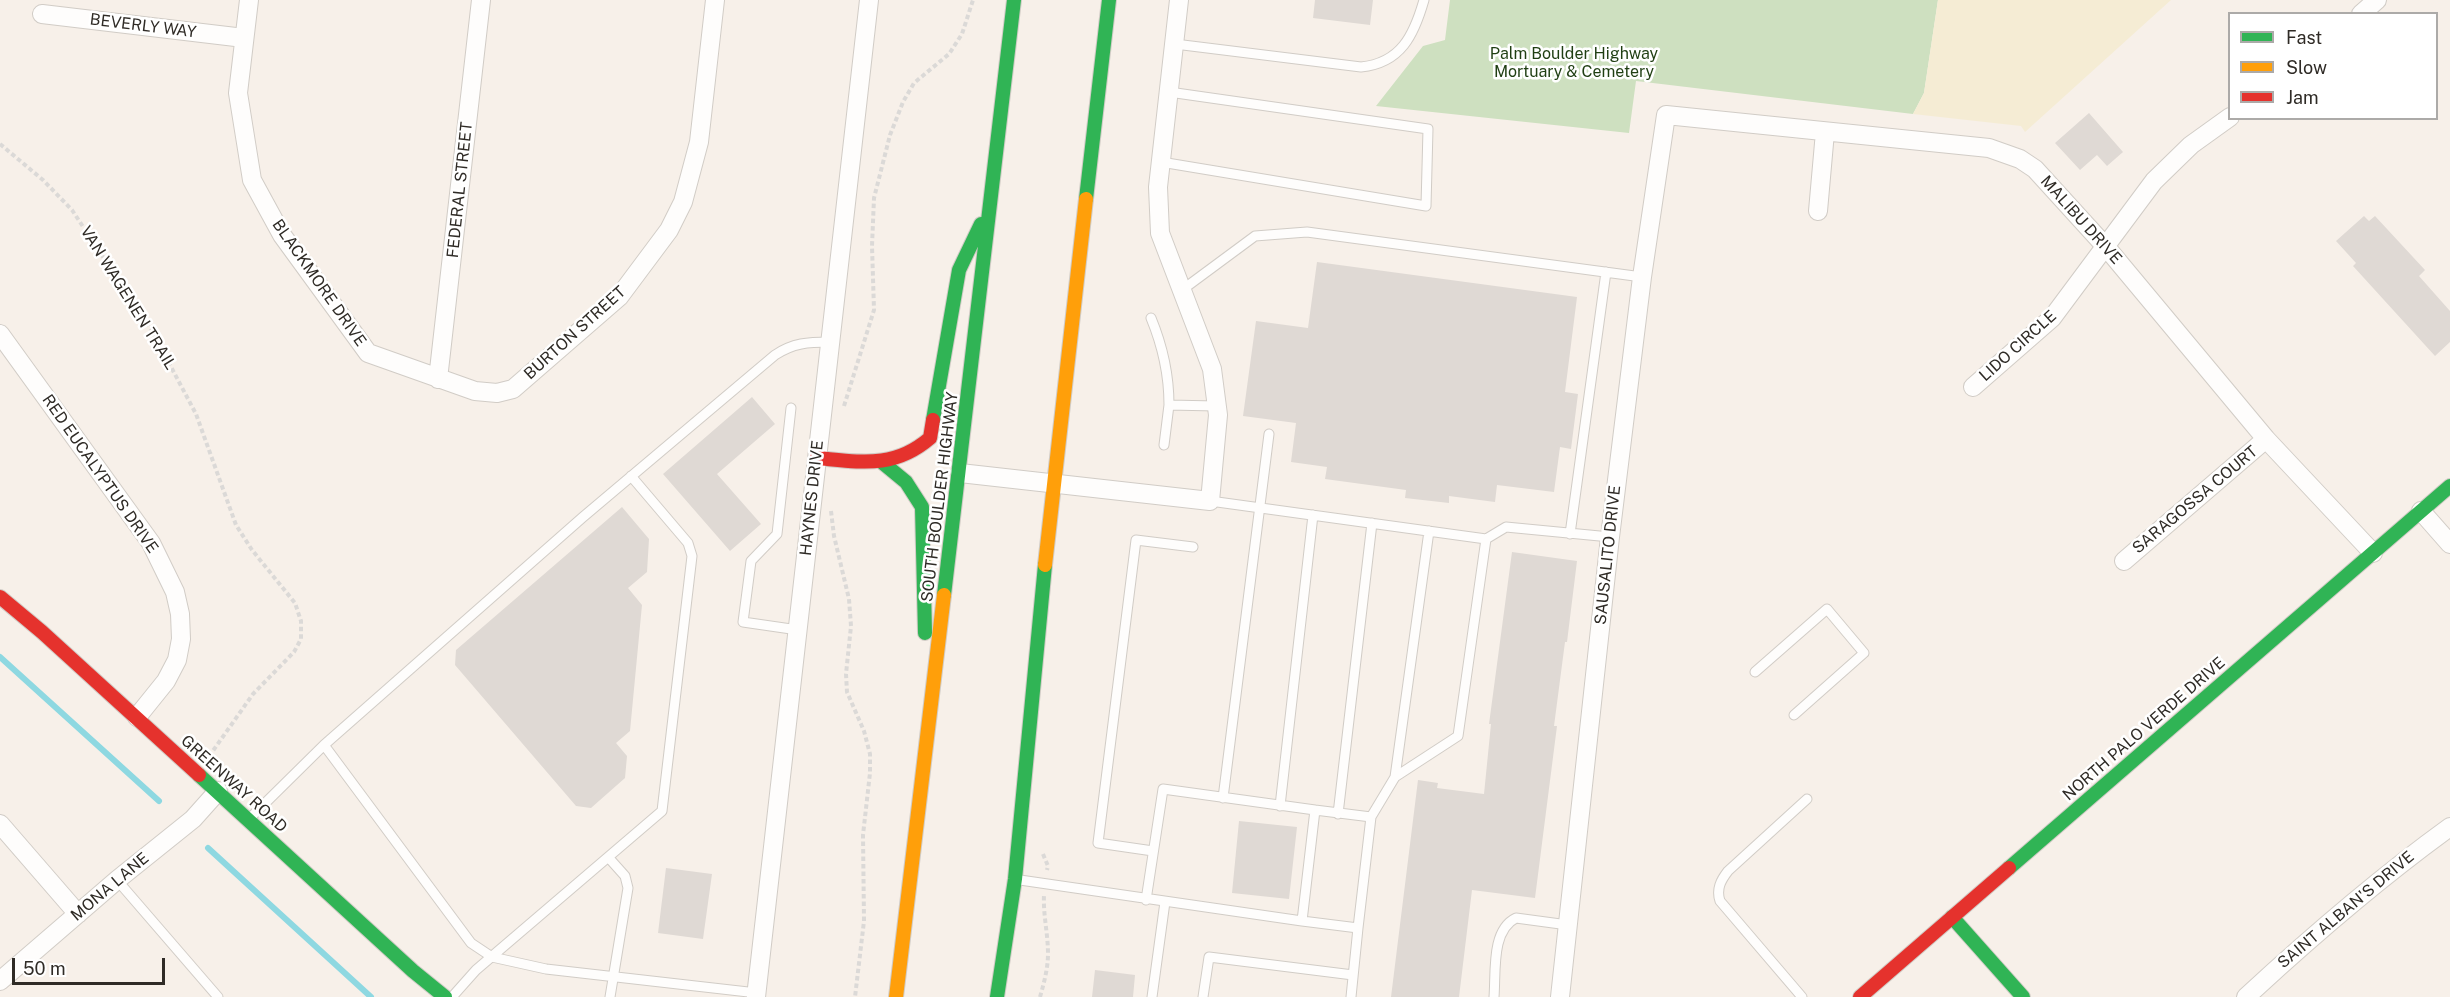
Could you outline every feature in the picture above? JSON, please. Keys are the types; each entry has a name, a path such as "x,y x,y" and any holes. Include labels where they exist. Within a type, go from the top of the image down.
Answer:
{"main road":[{"name":"SOUTH BOULDER HIGHWAY","path":"896,997 960,473 1014,0"},
{"path":"997,997 1015,879 1053,484 1109,0"},
{"path":"817,458 883,463 917,451 930,438 959,270 991,204"},
{"path":"883,463 900,475 915,491 922,507 925,632 931,712"},
{"name":"NORTH PALO VERDE DRIVE","path":"1860,997 2450,486"},
{"name":"GREENWAY ROAD","path":"0,597 137,717 413,971 445,997"},
{"path":"1952,917 2023,997"}],"street":[{"name":"BLACKMORE DRIVE","path":"249,0 238,93 252,180 282,235 368,353 438,379"},
{"name":"FEDERAL STREET","path":"438,379 481,0"},
{"name":"BURTON STREET","path":"438,379 475,392 497,393 513,389 619,297 669,230 683,202 699,142 715,0"},
{"name":"HAYNES DRIVE","path":"756,995 869,0"},
{"path":"960,473 1210,501 1218,415 1212,369 1160,233 1158,187 1179,0"},
{"path":"2363,12 2377,0"},
{"name":"BEVERLY WAY","path":"42,14 244,38"},
{"name":"MALIBU DRIVE","path":"1666,115 1989,148 2020,159 2035,169 2106,247 2266,439 2373,553"},
{"name":"SAUSALITO DRIVE","path":"1560,997 1610,537 1642,276 1666,115"},
{"name":"LIDO CIRCLE","path":"1973,387 2052,318 2154,181 2191,145 2228,118"},
{"path":"1818,211 1825,132"},
{"name":"RED EUCALYPTUS DRIVE","path":"0,334 151,543 175,592 180,614 181,639 177,660 166,681 137,717"},
{"name":"SARAGOSSA COURT","path":"2124,561 2266,439"},
{"path":"2421,512 2450,544"},
{"name":"MONA LANE","path":"0,981 117,880 193,819 218,791"},
{"path":"0,824 78,914"},
{"name":"SAINT ALBAN'S DRIVE","path":"2246,997 2319,930 2397,865 2450,827"}],"lane":[{"path":"1175,44 1361,67 1374,66 1386,62 1409,39 1417,24 1424,0"},
{"path":"1161,162 1426,206 1428,129 1169,92"},
{"path":"1182,290 1256,236 1307,232 1642,276"},
{"path":"1570,534 1606,272"},
{"path":"1151,318 1165,355 1169,387 1164,445"},
{"path":"249,819 324,746 631,476 775,355 786,347 803,342 830,342"},
{"path":"1169,405 1216,406"},
{"path":"791,408 777,534 751,561 742,622 798,630"},
{"path":"1223,798 1269,434"},
{"path":"452,997 476,970 662,811 692,556 688,543 631,476"},
{"path":"1210,501 1485,539 1506,527 1610,537"},
{"path":"1280,806 1313,515"},
{"path":"1338,814 1372,523"},
{"path":"1351,997 1371,818 1395,777 1430,531"},
{"path":"1395,777 1458,736 1485,539"},
{"path":"1153,851 1098,843 1136,540 1193,547"},
{"path":"1755,672 1827,609 1864,653 1794,715"},
{"path":"324,746 471,943 492,957 546,969 756,995"},
{"path":"1146,900 1163,789 1371,818"},
{"path":"1802,997 1720,901 1718,894 1722,879 1728,871 1807,799"},
{"path":"1302,921 1314,810"},
{"path":"608,857 625,876 628,888 610,997"},
{"path":"1015,879 1146,900 1358,928"},
{"path":"117,880 218,997"},
{"path":"1152,997 1165,902"},
{"path":"1494,997 1499,937 1509,921 1516,918 1568,925"},
{"path":"1203,997 1209,957 1353,975"}],"path":[{"name":"VAN WAGENEN TRAIL","path":"0,144 42,180 72,210 152,331 196,414 236,525 252,550 295,603 301,621 301,639 294,652 253,694 216,747"}],"green space":[{"name":"Palm Boulder Highway Mortuary & Cemetery","path":"1450,0 1938,0 1924,93 1913,114 1636,81 1629,133 1376,106 1423,46 1445,40"}],"sand":[{"path":"1938,0 2171,0 2025,132 2021,126 1913,114 1924,93"}],"building":[{"path":"1315,0 1373,0 1370,25 1313,18"},
{"path":"2089,113 2123,152 2107,166 2097,155 2080,170 2055,143"},
{"path":"2364,216 2369,221 2375,216 2425,270 2419,276 2450,311 2450,342 2435,356 2353,266 2356,263 2336,241"},
{"path":"1317,262 1577,297 1565,392 1578,394 1571,449 1560,447 1554,492 1497,485 1495,502 1449,496 1449,503 1405,498 1406,490 1325,479 1327,467 1291,462 1296,423 1243,416 1256,321 1308,328"},
{"path":"752,397 775,424 717,474 761,524 730,551 663,474"},
{"path":"622,507 649,539 647,572 628,588 642,605 630,731 616,743 627,756 625,778 591,808 576,806 455,665 456,650"},
{"path":"1512,552 1577,561 1554,726 1557,726 1535,898 1472,890 1459,997 1391,997 1418,780 1438,783 1437,788 1484,794 1491,724 1489,724"},
{"path":"1239,821 1297,827 1289,899 1232,893"},
{"path":"666,868 712,874 703,939 658,933"},
{"path":"1095,970 1135,975 1133,997 1092,997"}],"waterway":[{"path":"0,657 159,801"},
{"path":"208,848 371,997"}],"traffic: fast":[{"path":"944,595 1014,0"},
{"path":"1086,199 1109,0"},
{"path":"933,420 959,270 981,224"},
{"path":"883,463 906,482 922,507 925,633"},
{"path":"2009,868 2450,486"},
{"path":"997,997 1015,879 1045,565"},
{"path":"199,775 413,971 445,997"},
{"path":"1952,917 2023,997"}],"traffic: slow":[{"path":"1045,565 1086,199"},
{"path":"896,997 944,595"}],"traffic: jam":[{"path":"817,458 863,462 903,455 930,438 933,420"},
{"path":"0,597 42,632 199,775"},
{"path":"1860,997 2009,868"}]}
